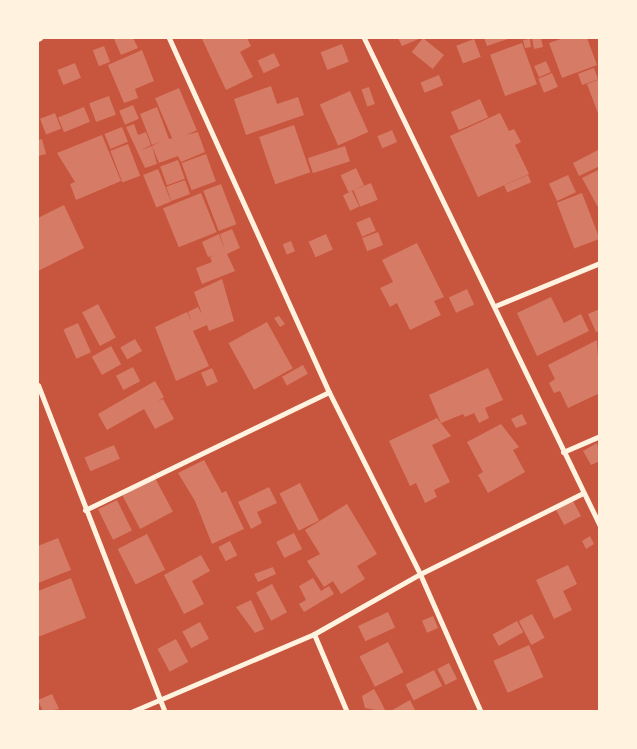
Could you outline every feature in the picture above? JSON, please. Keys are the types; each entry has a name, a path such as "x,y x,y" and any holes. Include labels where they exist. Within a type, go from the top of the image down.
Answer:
{"street":[{"path":"169,38 329,392 420,574 481,712"},
{"path":"364,38 600,526"},
{"path":"495,306 600,263"},
{"path":"38,385 165,712"},
{"path":"85,510 329,392"},
{"path":"563,452 600,436"},
{"path":"130,712 314,634 420,574 583,492"},
{"path":"314,634 346,712"}],"building":[{"path":"133,38 138,48 121,55 114,39"},
{"path":"247,38 251,46 240,52 253,77 226,90 202,39"},
{"path":"398,38 421,38 402,46"},
{"path":"423,38 444,55 433,69 412,52"},
{"path":"484,38 511,38 487,46"},
{"path":"532,38 541,38 543,47 534,49"},
{"path":"564,38 587,38 597,65 562,78 549,43"},
{"path":"474,39 481,57 463,64 456,46"},
{"path":"530,39 531,47 525,48 523,40"},
{"path":"522,43 537,84 505,96 490,55"},
{"path":"342,44 349,62 327,70 321,52"},
{"path":"104,46 110,62 99,66 93,50"},
{"path":"142,50 154,81 135,89 138,98 124,103 108,65"},
{"path":"274,53 280,66 264,73 258,61"},
{"path":"546,61 551,72 539,77 534,66"},
{"path":"75,63 81,78 63,85 57,70"},
{"path":"594,68 598,79 582,85 578,74"},
{"path":"552,73 558,87 544,93 538,79"},
{"path":"439,75 443,85 425,93 420,82"},
{"path":"600,79 600,116 599,116 587,84"},
{"path":"271,86 277,104 298,97 304,115 246,135 234,99"},
{"path":"369,87 375,104 367,107 361,90"},
{"path":"179,88 197,130 173,141 155,98"},
{"path":"350,91 368,132 338,146 320,104"},
{"path":"109,96 116,115 96,122 89,103"},
{"path":"480,99 488,117 459,130 451,112"},
{"path":"133,105 139,119 125,125 119,111"},
{"path":"84,107 90,122 64,132 58,117"},
{"path":"157,107 169,139 198,132 205,152 181,162 178,156 159,163 152,146 161,141 152,145 140,114"},
{"path":"55,113 61,129 46,135 40,119"},
{"path":"500,113 509,131 514,129 521,142 515,145 529,174 478,197 450,136"},
{"path":"134,124 138,135 146,132 151,145 141,150 152,146 157,164 145,168 126,127"},
{"path":"294,125 310,172 275,184 259,137"},
{"path":"122,127 128,142 110,149 104,134"},
{"path":"392,130 397,142 382,148 377,136"},
{"path":"102,135 121,181 76,200 70,184 75,182 57,153"},
{"path":"42,139 46,154 38,156 38,140"},
{"path":"128,144 140,176 122,183 110,151"},
{"path":"345,146 350,161 313,173 308,158"},
{"path":"600,149 600,166 579,176 573,163"},
{"path":"206,154 216,181 191,190 182,163"},
{"path":"178,160 185,179 167,185 160,166"},
{"path":"356,168 364,185 349,192 341,175"},
{"path":"158,169 171,201 156,207 143,175"},
{"path":"600,169 600,211 582,178"},
{"path":"528,175 531,182 507,193 504,185"},
{"path":"568,175 576,192 557,201 549,184"},
{"path":"185,180 190,194 171,201 166,187"},
{"path":"371,183 378,200 360,207 353,190"},
{"path":"221,184 236,224 219,231 203,191"},
{"path":"352,191 359,206 350,211 343,195"},
{"path":"201,193 217,232 179,247 163,208"},
{"path":"582,193 600,239 574,248 557,203"},
{"path":"64,205 84,248 38,271 38,218"},
{"path":"370,217 376,231 362,237 356,223"},
{"path":"232,229 240,248 227,254 235,271 202,284 196,268 212,262 210,257 215,255 208,257 202,242 219,234 225,250 220,234"},
{"path":"378,232 383,245 367,251 362,238"},
{"path":"326,234 333,250 316,257 309,242"},
{"path":"291,241 295,251 287,255 283,244"},
{"path":"417,243 444,297 434,301 441,315 410,330 397,303 390,307 380,288 393,282 382,260"},
{"path":"222,279 234,321 209,331 207,325 193,331 209,366 176,381 155,327 187,312 192,322 188,312 198,307 202,314 194,292"},
{"path":"467,289 474,304 456,313 449,297"},
{"path":"551,297 564,323 581,314 589,331 537,356 517,313"},
{"path":"98,304 116,338 100,346 82,312"},
{"path":"600,309 600,331 596,332 588,314"},
{"path":"279,316 285,324 280,327 274,318"},
{"path":"267,322 293,368 254,390 229,343"},
{"path":"78,323 91,352 76,359 63,330"},
{"path":"135,339 142,351 127,360 120,348"},
{"path":"597,340 600,393 568,408 560,391 554,393 549,383 555,379 548,365"},
{"path":"111,346 121,364 102,375 92,357"},
{"path":"303,365 308,374 287,385 282,377"},
{"path":"133,367 140,381 123,390 116,376"},
{"path":"212,368 218,382 207,386 201,373"},
{"path":"488,368 503,400 485,408 489,418 479,423 474,413 465,417 463,414 441,423 429,395"},
{"path":"155,381 164,397 158,401 163,399 174,419 155,429 144,409 107,430 98,414"},
{"path":"522,414 527,424 516,428 511,419"},
{"path":"437,418 451,436 432,445 450,482 434,490 437,497 425,503 416,483 410,486 389,441"},
{"path":"501,424 519,447 513,450 525,472 488,493 478,475 483,472 467,442"},
{"path":"597,443 600,461 591,465 583,451"},
{"path":"114,445 120,459 90,471 85,458"},
{"path":"204,460 222,493 226,491 244,529 212,544 195,501 178,473"},
{"path":"155,478 173,512 140,529 122,495"},
{"path":"300,483 319,520 299,531 280,493"},
{"path":"269,487 277,503 257,512 262,523 251,529 238,502"},
{"path":"117,500 132,531 113,540 98,509"},
{"path":"573,501 581,516 564,525 556,510"},
{"path":"347,504 377,554 357,566 365,579 341,594 333,581 324,587 307,561 320,554 305,530"},
{"path":"294,533 302,549 284,558 276,542"},
{"path":"147,534 165,570 136,585 118,549"},
{"path":"590,536 594,544 586,549 582,541"},
{"path":"58,538 71,570 38,583 38,546"},
{"path":"230,541 237,555 226,561 218,547"},
{"path":"201,555 210,571 192,581 204,604 184,614 164,575"},
{"path":"568,565 577,584 563,591 572,610 554,619 536,580"},
{"path":"273,567 276,574 258,582 254,574"},
{"path":"71,578 86,618 38,637 38,591"},
{"path":"313,578 321,591 329,586 334,594 304,612 299,604 306,600 299,586"},
{"path":"272,584 287,612 271,621 256,592"},
{"path":"251,600 264,629 255,633 236,607"},
{"path":"388,612 395,627 365,641 358,626"},
{"path":"532,614 545,638 531,645 519,621"},
{"path":"433,616 438,628 427,633 422,621"},
{"path":"517,621 523,632 499,646 493,635"},
{"path":"200,622 209,639 191,648 182,631"},
{"path":"176,639 188,662 170,672 157,649"},
{"path":"388,642 403,672 375,687 359,657"},
{"path":"529,645 543,677 508,693 493,661"},
{"path":"449,663 457,679 446,685 437,669"},
{"path":"434,670 442,686 414,701 405,685"},
{"path":"374,689 386,712 365,708 362,696"},
{"path":"52,694 59,709 43,712 38,700"},
{"path":"410,700 416,712 389,712"}]}
